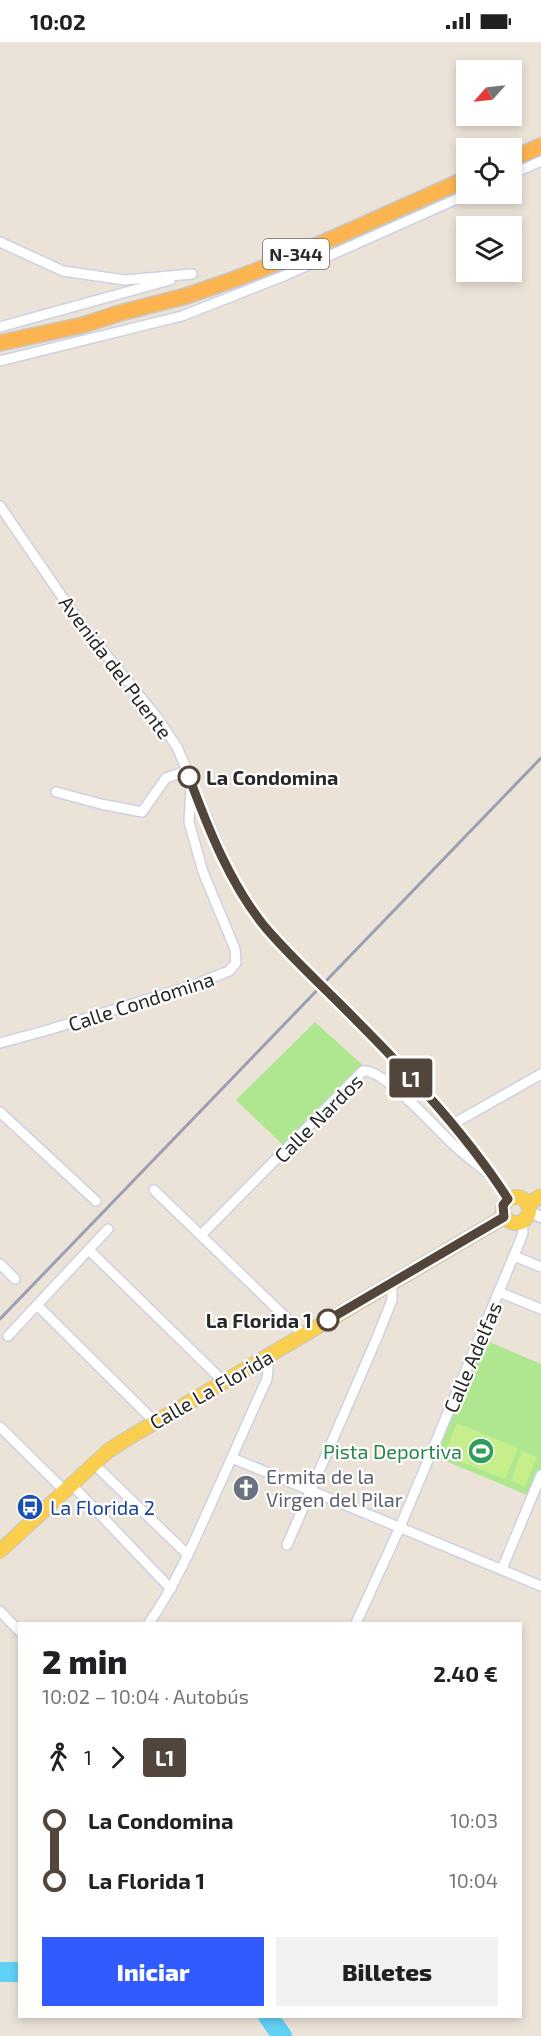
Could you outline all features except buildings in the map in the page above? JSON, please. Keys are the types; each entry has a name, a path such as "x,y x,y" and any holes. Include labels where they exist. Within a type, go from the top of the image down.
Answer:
{"highway":[{"path":"522,155 541,146"},
{"name":"N-344","path":"0,343 83,325 120,312 186,296 235,279 456,183"}],"main road":[{"path":"530,1214 519,1197 508,1199 503,1205 504,1217 513,1223 530,1214 541,1196"},
{"name":"Calle La Florida","path":"2,1544 117,1445 504,1217"}],"street":[{"path":"522,170 541,161"},
{"path":"0,361 182,316 286,275 456,199"},
{"path":"0,242 63,271 125,280 192,274 0,327"},
{"name":"Avenida del Puente","path":"0,506 78,620 156,716 177,747 229,871 264,926 453,1124 508,1199"},
{"path":"56,792 142,812 166,778 186,771"},
{"name":"Calle Condomina","path":"0,1043 191,986 229,971 236,963 236,949 203,872 189,822 191,785"},
{"name":"Calle Nardos","path":"201,1235 363,1071 368,1070 375,1072 416,1107 455,1146 495,1179"},
{"path":"453,1124 541,1074"},
{"path":"0,1112 96,1201"},
{"path":"154,1190 304,1335"},
{"name":"Calle Adelfas","path":"356,1622 400,1527 530,1214"},
{"path":"8,1336 108,1229"},
{"path":"89,1250 224,1382"},
{"path":"514,1256 541,1267"},
{"path":"0,1264 15,1279"},
{"path":"287,1545 392,1300 392,1283"},
{"path":"499,1292 541,1309"},
{"path":"37,1305 155,1422"},
{"path":"150,1622 171,1589 232,1458 267,1379 269,1355"},
{"path":"0,1427 68,1488 171,1589"},
{"path":"232,1458 541,1586"},
{"path":"94,1464 188,1555"},
{"path":"502,1569 541,1475"},
{"path":"0,1611 18,1630"}],"green space":[{"path":"315,1022 368,1070 286,1148 236,1100"},
{"path":"480,1338 541,1364 541,1475 532,1497 431,1455"},
{"name":"Pista Deportiva","path":"457,1423 518,1448 505,1479 444,1455"},
{"path":"522,1451 537,1457 525,1486 511,1481"}],"waterway":[{"path":"0,1972 18,1972"},
{"path":"269,2018 282,2036"}],"railway":[{"path":"0,1319 541,758"}],"bus line":[{"name":"L1","path":"189,777 229,871 264,926 453,1124 508,1199 502,1209 504,1217 328,1320"}],"place":[{"name":"La Condomina","path":"189,777"},
{"name":"La Florida 1","path":"328,1320"},
{"name":"Pista Deportiva","path":"481,1451"},
{"name":"Ermita de la Virgen del Pilar","path":"246,1488"},
{"name":"La Florida 2","path":"30,1507"}]}
